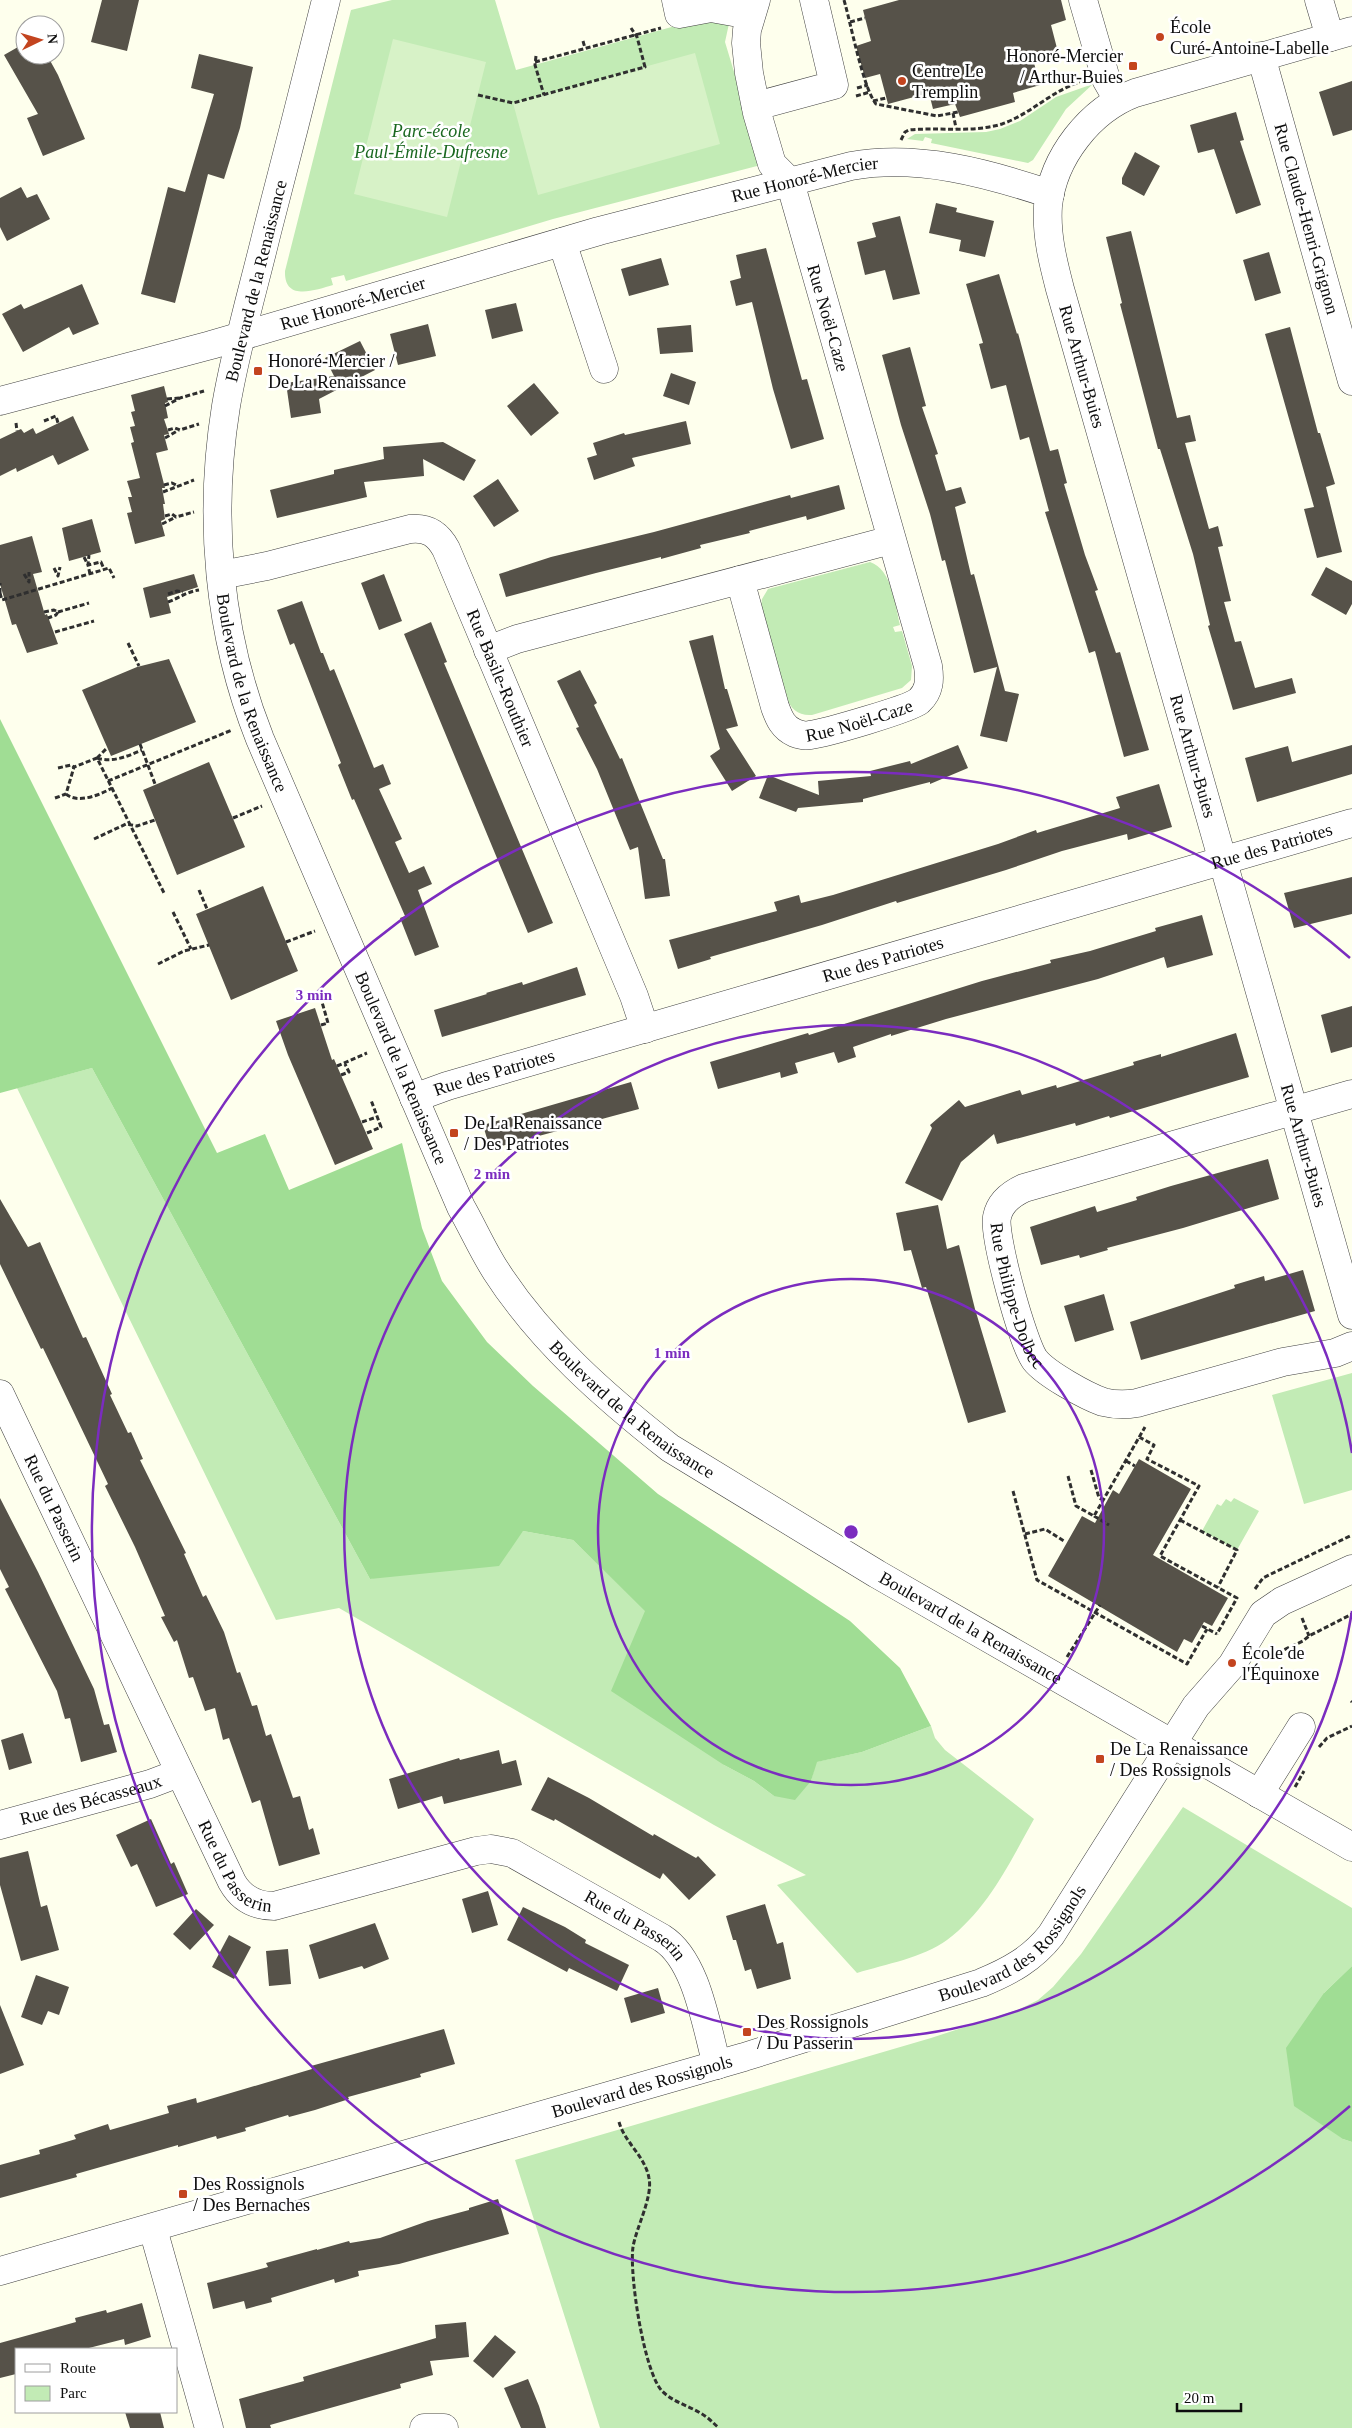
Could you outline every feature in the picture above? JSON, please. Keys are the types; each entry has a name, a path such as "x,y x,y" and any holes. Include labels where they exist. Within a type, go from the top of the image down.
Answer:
{"street":[{"name":"Boulevard de la Renaissance","path":"326,0 241,336 226,407 218,471 217,522 221,575 234,657 254,725 461,1207 495,1269 540,1330 566,1358 639,1424 670,1448 721,1481 877,1574 1352,1847"},
{"path":"756,106 834,85 814,0"},
{"path":"1083,0 1106,79 1118,100"},
{"path":"1050,194 1059,169 1076,139 1101,111 1118,100 1261,56 1341,34 1319,0"},
{"path":"677,7 753,8 746,43 756,106 772,164 790,182"},
{"name":"Rue Claude-Henri-Grignon","path":"1261,56 1352,381"},
{"name":"Rue Honoré-Mercier","path":"0,401 241,336 562,242 851,166 899,161 1002,179 1050,194"},
{"name":"Rue Noël-Caze","path":"740,580 779,718 783,725 796,734 819,733 908,707 920,700 928,689 928,666 790,182"},
{"name":"Rue Arthur-Buies","path":"1050,194 1048,228 1052,261 1352,1315"},
{"path":"562,242 604,369"},
{"name":"Rue Basile-Routhier","path":"221,575 268,566 410,529 427,530 436,535 446,549 634,996 645,1029"},
{"path":"488,650 517,639 891,540"},
{"name":"Rue des Patriotes","path":"414,1098 447,1086 1352,823"},
{"name":"Rue Philippe-Dolbec","path":"1352,1094 1016,1192 1004,1201 997,1215 996,1232 999,1250 1028,1347 1034,1359 1050,1373 1103,1402 1121,1405 1138,1403 1290,1360 1335,1353 1352,1346"},
{"name":"Rue du Passerin","path":"0,1394 235,1888 246,1898 259,1905 282,1905 483,1850 505,1851 519,1856 675,1947 689,1967 717,2065"},
{"name":"Boulevard des Rossignols","path":"0,2271 717,2065 981,1983 1011,1971 1032,1957 1055,1929 1196,1706 1232,1665 1264,1614 1282,1601 1352,1569"},
{"path":"1259,1794 1301,1727"},
{"name":"Rue des Bécasseaux","path":"0,1825 150,1784 179,1773"},
{"path":"153,2228 209,2428"},
{"path":"424,2428 444,2428"}],"path":[{"path":"844,0 873,101 882,107 936,116 958,112"},
{"path":"535,62 675,24 677,7"},
{"path":"850,22 865,18"},
{"path":"478,95 513,103 646,66 636,35 631,28"},
{"path":"583,41 585,48"},
{"path":"536,56 535,62 544,95"},
{"path":"901,141 902,135 910,130 1002,124 1022,114 1056,91 1086,80"},
{"path":"849,98 870,92"},
{"path":"873,101 886,98"},
{"path":"953,113 956,128"},
{"path":"167,399 180,398 204,391"},
{"path":"166,406 180,398"},
{"path":"44,421 56,416 58,423"},
{"path":"165,438 180,430 199,424"},
{"path":"168,430 175,428 180,430"},
{"path":"163,492 176,485 194,480"},
{"path":"164,485 172,483 176,485"},
{"path":"162,524 176,516 194,512"},
{"path":"165,516 172,514 176,516"},
{"path":"88,565 89,555"},
{"path":"84,557 90,574"},
{"path":"88,565 101,562 104,570"},
{"path":"58,576 60,567"},
{"path":"54,568 61,582"},
{"path":"0,583 2,600 109,568 114,578"},
{"path":"29,572 29,582"},
{"path":"24,574 32,591"},
{"path":"168,594 177,591 199,590"},
{"path":"168,602 178,598 184,592"},
{"path":"48,618 56,615 58,612 89,603"},
{"path":"44,612 54,610 58,612"},
{"path":"55,632 94,621"},
{"path":"128,643 139,666"},
{"path":"108,781 232,730"},
{"path":"140,744 155,784"},
{"path":"58,768 71,765 74,767 96,758 107,748"},
{"path":"96,758 107,760 123,758 142,750"},
{"path":"96,758 165,895"},
{"path":"66,794 74,767"},
{"path":"66,794 71,798 77,798 96,795 112,788"},
{"path":"55,798 66,794"},
{"path":"233,818 262,806"},
{"path":"94,839 126,824 137,826 155,820"},
{"path":"199,890 207,909"},
{"path":"173,912 191,949"},
{"path":"286,942 315,931"},
{"path":"158,964 191,949 209,945"},
{"path":"321,1025 328,1023 322,1002"},
{"path":"337,1066 367,1053"},
{"path":"341,1075 349,1072 345,1064"},
{"path":"366,1133 381,1127 371,1100"},
{"path":"362,1122 377,1116"},
{"path":"1094,1516 1147,1422"},
{"path":"1139,1438 1154,1445 1147,1459 1199,1486 1160,1556 1237,1598 1217,1634"},
{"path":"1126,1461 1134,1466"},
{"path":"1091,1470 1099,1498 1103,1500"},
{"path":"1068,1476 1076,1506 1109,1525"},
{"path":"1013,1491 1037,1580 1187,1664 1207,1629"},
{"path":"1180,1520 1237,1550 1218,1587"},
{"path":"1025,1534 1045,1529 1064,1541"},
{"path":"1163,1538 1168,1541"},
{"path":"1065,1660 1100,1605"},
{"path":"1260,1656 1265,1659 1352,1614"},
{"path":"1306,1627 1309,1636"},
{"path":"1327,1738 1352,1726"},
{"path":"619,2122 623,2134 643,2160 650,2179 633,2248 635,2289 644,2346 657,2384 674,2400 704,2415 719,2428"}],"green space":[{"name":"Parc-école Paul-Émile-Dufresne","path":"392,0 495,0 516,70 697,20 730,19 725,42 760,158 757,166 553,219 346,281 344,275 331,278 333,285 310,291 302,292 295,290 286,281 285,271 351,10"},
{"path":"393,39 486,62 447,217 354,194"},
{"path":"695,53 720,144 538,195 513,103"},
{"path":"1093,84 1066,109 1033,160 1028,163 931,143 932,139 925,137 923,141 907,139 915,134 986,132 1000,129 1020,121 1056,97"},
{"path":"870,562 883,572 888,580 900,625 893,627 895,632 902,631 912,666 911,680 902,688 812,715 799,713 790,705 786,697 761,606 762,599 768,589"},
{"path":"0,719 217,1153 265,1134 289,1190 402,1143 422,1228 442,1281 487,1342 533,1386 658,1494 850,1621 900,1668 931,1726 862,1752 817,1762 811,1781 795,1800 774,1796 754,1781 724,1765 611,1691 645,1611 573,1540 523,1531 499,1566 370,1579 92,1068 0,1093"},
{"path":"92,1068 370,1579 523,1531 573,1540 646,1611 724,1765 754,1781 774,1796 811,1781 816,1762 862,1752 931,1726 935,1738 945,1750 1034,1819 997,1884 962,1928 947,1940 926,1951 904,1960 857,1973 777,1885 806,1875 714,1825 339,1608 276,1620 17,1088"},
{"path":"1352,1373 1352,1490 1304,1504 1272,1395"},
{"path":"1234,1498 1259,1511 1237,1550 1202,1531 1217,1504 1221,1506 1226,1499 1231,1502"},
{"path":"1183,1807 1352,1908 1352,1966 1324,1993 1343,2139 1352,2142 1352,2428 600,2428 515,2160 931,2038 1020,2009 1038,2000 1053,1987 1081,1954"},
{"path":"1352,1966 1352,2142 1343,2139 1294,2106 1286,2048 1324,1993"}],"building":[{"path":"102,0 139,0 127,51 91,42"},
{"path":"899,0 1061,0 1066,20 1051,25 1059,56 1034,63 1040,85 1013,93 1015,102 960,117 955,104 933,109 929,93 888,104 880,74 865,78 856,46 871,41 863,10"},
{"path":"15,49 15,65 52,65 85,139 43,156 27,118 38,114 4,55"},
{"path":"199,54 253,67 240,128 224,179 208,174 175,303 141,294 168,187 185,192 214,94 191,88"},
{"path":"1352,81 1352,130 1333,136 1319,92"},
{"path":"1236,112 1244,140 1240,141 1261,205 1236,214 1214,149 1198,153 1190,125"},
{"path":"1135,152 1160,166 1144,196 1122,184 1122,178"},
{"path":"21,187 27,198 37,194 50,219 7,241 0,227 0,198"},
{"path":"936,203 957,208 956,212 994,221 985,257 959,251 961,240 929,233"},
{"path":"900,216 920,294 893,300 885,270 865,275 857,242 876,237 872,223"},
{"path":"1131,231 1177,418 1190,415 1196,441 1185,443 1209,529 1218,526 1223,546 1218,547 1231,601 1224,602 1235,642 1241,641 1255,688 1292,678 1296,693 1233,710 1208,626 1210,625 1193,554 1160,449 1158,449 1120,304 1122,303 1106,237"},
{"path":"766,248 802,380 807,379 824,439 791,449 773,389 752,302 736,306 730,281 741,278 736,255"},
{"path":"1269,252 1281,293 1255,301 1243,260"},
{"path":"661,258 669,285 629,296 621,269"},
{"path":"999,274 1018,333 1050,451 1058,449 1067,483 1064,484 1085,555 1098,590 1095,591 1116,653 1120,652 1149,750 1124,757 1095,651 1089,653 1045,512 1049,511 1029,437 1020,440 1006,385 991,389 979,344 983,343 966,284"},
{"path":"82,284 99,324 73,335 69,327 23,352 2,314 21,304 24,309"},
{"path":"516,303 523,331 492,339 485,310"},
{"path":"428,324 436,356 398,365 390,334"},
{"path":"691,325 693,352 660,354 657,328"},
{"path":"1290,327 1318,433 1320,433 1335,484 1326,487 1342,552 1317,558 1304,509 1314,507 1265,334"},
{"path":"360,341 375,370 319,399 321,413 291,418 286,383 334,376 325,358"},
{"path":"910,347 926,406 922,407 938,454 935,455 946,491 961,487 966,503 955,507 971,575 974,574 1005,691 1019,694 1007,742 980,736 997,667 974,673 945,560 942,561 930,514 901,425 882,355"},
{"path":"671,373 696,382 689,405 663,396"},
{"path":"534,383 559,413 531,436 507,406"},
{"path":"164,386 168,402 165,403 168,418 164,419 169,434 164,435 168,450 156,453 165,488 162,488 165,519 161,521 165,536 135,544 127,513 132,512 128,497 132,497 127,481 140,478 131,443 134,442 130,427 135,426 131,412 135,411 131,395"},
{"path":"73,416 89,450 58,465 53,455 17,472 16,468 0,476 0,439 21,429 24,433 33,428 36,434"},
{"path":"686,421 691,444 632,458 635,466 594,480 587,458 597,455 593,443 624,433 625,435"},
{"path":"443,442 476,460 464,481 423,459 424,476 364,482 367,497 277,518 270,490 334,474 334,470 384,459 383,447"},
{"path":"498,479 519,511 494,527 473,496"},
{"path":"839,485 845,509 807,520 806,516 749,531 750,533 700,545 701,548 661,559 661,557 506,597 499,574 551,557 654,532 790,495 791,498"},
{"path":"92,519 101,552 69,561 62,528"},
{"path":"32,536 42,572 33,574 45,615 47,614 58,644 27,653 16,624 12,625 0,584 0,545"},
{"path":"1326,567 1352,581 1352,604 1346,615 1311,595"},
{"path":"194,574 198,587 167,597 171,613 150,618 143,588"},
{"path":"384,574 402,621 379,630 361,583"},
{"path":"302,601 321,653 323,653 330,671 334,669 374,768 383,764 391,784 379,789 402,839 395,842 409,873 424,866 432,884 418,890 439,947 415,956 400,918 405,916 354,799 352,800 338,765 341,763 294,643 290,645 277,610"},
{"path":"431,622 447,662 444,663 553,923 528,933 404,634"},
{"path":"713,635 725,689 727,689 738,726 726,729 756,776 732,791 710,756 720,749 689,641"},
{"path":"169,659 196,722 111,756 82,690 137,667"},
{"path":"580,670 597,703 594,705 620,759 622,758 663,859 665,859 670,896 645,899 638,847 630,850 597,769 576,728 579,727 557,681"},
{"path":"958,745 968,768 930,784 930,782 863,799 863,802 798,808 796,812 759,798 768,775 819,795 818,781 871,776 870,771 910,761 911,764"},
{"path":"1352,745 1352,774 1257,802 1245,758 1288,746 1292,762"},
{"path":"209,762 245,847 177,875 143,790"},
{"path":"1159,784 1172,827 1128,840 1127,834 1062,851 897,903 896,901 822,925 710,957 711,959 678,969 669,940 777,911 774,902 799,895 801,903 833,895 998,844 1036,830 1037,833 1120,808 1116,797"},
{"path":"1352,877 1352,914 1294,928 1284,893"},
{"path":"263,886 298,971 231,1000 196,914"},
{"path":"1202,915 1213,955 1167,968 1164,957 1098,979 946,1019 891,1036 891,1034 853,1047 856,1057 838,1063 834,1052 795,1063 798,1073 781,1078 780,1072 718,1089 710,1062 808,1033 809,1035 982,981 1051,963 1050,960 1090,951 1156,931 1155,928"},
{"path":"577,967 586,995 442,1037 434,1010 522,982 523,985"},
{"path":"1352,1006 1352,1047 1331,1053 1321,1015"},
{"path":"315,1008 332,1060 334,1059 373,1149 335,1165 288,1055 276,1021"},
{"path":"1236,1033 1249,1077 1110,1118 1109,1116 1076,1126 1075,1123 997,1144 994,1134 961,1162 942,1201 905,1183 932,1128 930,1125 959,1100 965,1107 1020,1090 1022,1095 1056,1085 1057,1088 1134,1065 1133,1062 1161,1054 1161,1057"},
{"path":"631,1082 639,1109 490,1149 483,1125"},
{"path":"1268,1159 1279,1199 1183,1228 1107,1248 1108,1250 1080,1258 1079,1255 1041,1265 1030,1227 1095,1206 1097,1212 1137,1200 1136,1197 1171,1186"},
{"path":"0,1199 28,1247 40,1242 83,1338 86,1337 128,1433 131,1432 143,1459 140,1460 186,1553 184,1554 203,1597 206,1595 224,1632 237,1673 240,1672 252,1706 257,1705 266,1736 271,1734 293,1798 300,1796 309,1830 313,1828 320,1854 279,1866 260,1800 252,1803 229,1738 223,1740 215,1708 205,1711 193,1677 189,1678 177,1640 174,1642 161,1617 165,1616 135,1547 105,1486 108,1484 43,1348 41,1349 0,1264"},
{"path":"938,1205 947,1249 959,1245 975,1309 1006,1412 968,1423 926,1287 922,1288 911,1250 904,1251 896,1213"},
{"path":"1303,1270 1315,1311 1141,1360 1130,1322 1235,1288 1234,1285 1264,1276 1265,1281"},
{"path":"1104,1294 1114,1330 1075,1342 1064,1306"},
{"path":"1139,1459 1191,1489 1153,1555 1228,1598 1212,1626 1204,1622 1192,1643 1184,1639 1177,1652 1048,1576 1082,1516 1095,1523 1113,1490 1119,1494"},
{"path":"0,1498 94,1689 104,1725 109,1724 117,1752 81,1762 70,1718 65,1719 57,1691 5,1589 9,1587 0,1569"},
{"path":"23,1733 32,1763 9,1770 1,1740"},
{"path":"499,1750 502,1764 516,1760 522,1785 444,1804 442,1796 398,1809 389,1779 459,1758 460,1760"},
{"path":"548,1777 589,1798 653,1836 654,1834 696,1858 698,1856 716,1875 689,1900 663,1873 660,1879 555,1819 554,1821 531,1810"},
{"path":"151,1819 171,1864 174,1862 188,1894 156,1907 137,1864 131,1867 116,1835"},
{"path":"28,1851 41,1907 47,1905 59,1950 21,1961 0,1885 0,1858"},
{"path":"488,1891 498,1925 472,1933 462,1899"},
{"path":"765,1904 777,1944 783,1942 791,1979 757,1989 751,1969 745,1971 736,1940 733,1940 726,1916"},
{"path":"523,1907 565,1927 586,1940 585,1943 629,1965 617,1991 569,1968 567,1972 507,1940"},
{"path":"196,1909 214,1925 190,1950 173,1934"},
{"path":"375,1923 389,1959 364,1969 362,1966 319,1979 309,1945"},
{"path":"229,1935 251,1947 234,1979 212,1967"},
{"path":"288,1949 291,1984 269,1986 266,1951"},
{"path":"36,1975 69,1987 59,2015 48,2011 42,2025 21,2017"},
{"path":"658,1988 665,2013 631,2023 624,1998"},
{"path":"0,2005 24,2065 0,2074"},
{"path":"444,2029 455,2064 420,2074 421,2077 348,2097 349,2099 315,2110 289,2117 288,2115 245,2128 246,2131 217,2139 216,2136 178,2147 178,2145 76,2174 77,2177 0,2198 0,2165 40,2154 39,2150 76,2139 74,2135 108,2124 110,2130 169,2113 167,2106 196,2098 197,2103 312,2069 311,2066"},
{"path":"498,2199 509,2234 399,2264 358,2271 359,2276 335,2283 334,2279 271,2298 272,2302 246,2309 244,2301 213,2309 207,2283 268,2267 266,2263 317,2249 349,2241 350,2243 380,2238"},
{"path":"142,2303 151,2337 125,2345 124,2339 89,2348 15,2348 15,2374 0,2378 0,2343 76,2322 75,2318 106,2310 107,2313"},
{"path":"466,2322 469,2357 430,2361 433,2375 400,2384 401,2388 270,2425 271,2428 246,2428 239,2399 304,2381 303,2377 436,2338 435,2325"},
{"path":"495,2335 516,2352 493,2378 473,2361"},
{"path":"528,2379 546,2428 521,2428 504,2388"},
{"path":"125,2413 160,2413 164,2428 130,2428"}],"place":[{"name":"École Curé-Antoine-Labelle","path":"1160,37"},
{"name":"Honoré-Mercier / Arthur-Buies","path":"1133,66"},
{"name":"Centre Le Tremplin","path":"902,81"},
{"name":"Honoré-Mercier / De La Renaissance","path":"258,371"},
{"name":"De La Renaissance / Des Patriotes","path":"454,1133"},
{"name":"École de l'Équinoxe","path":"1232,1663"},
{"name":"De La Renaissance / Des Rossignols","path":"1100,1759"},
{"name":"Des Rossignols / Du Passerin","path":"747,2032"},
{"name":"Des Rossignols / Des Bernaches","path":"183,2194"}]}
